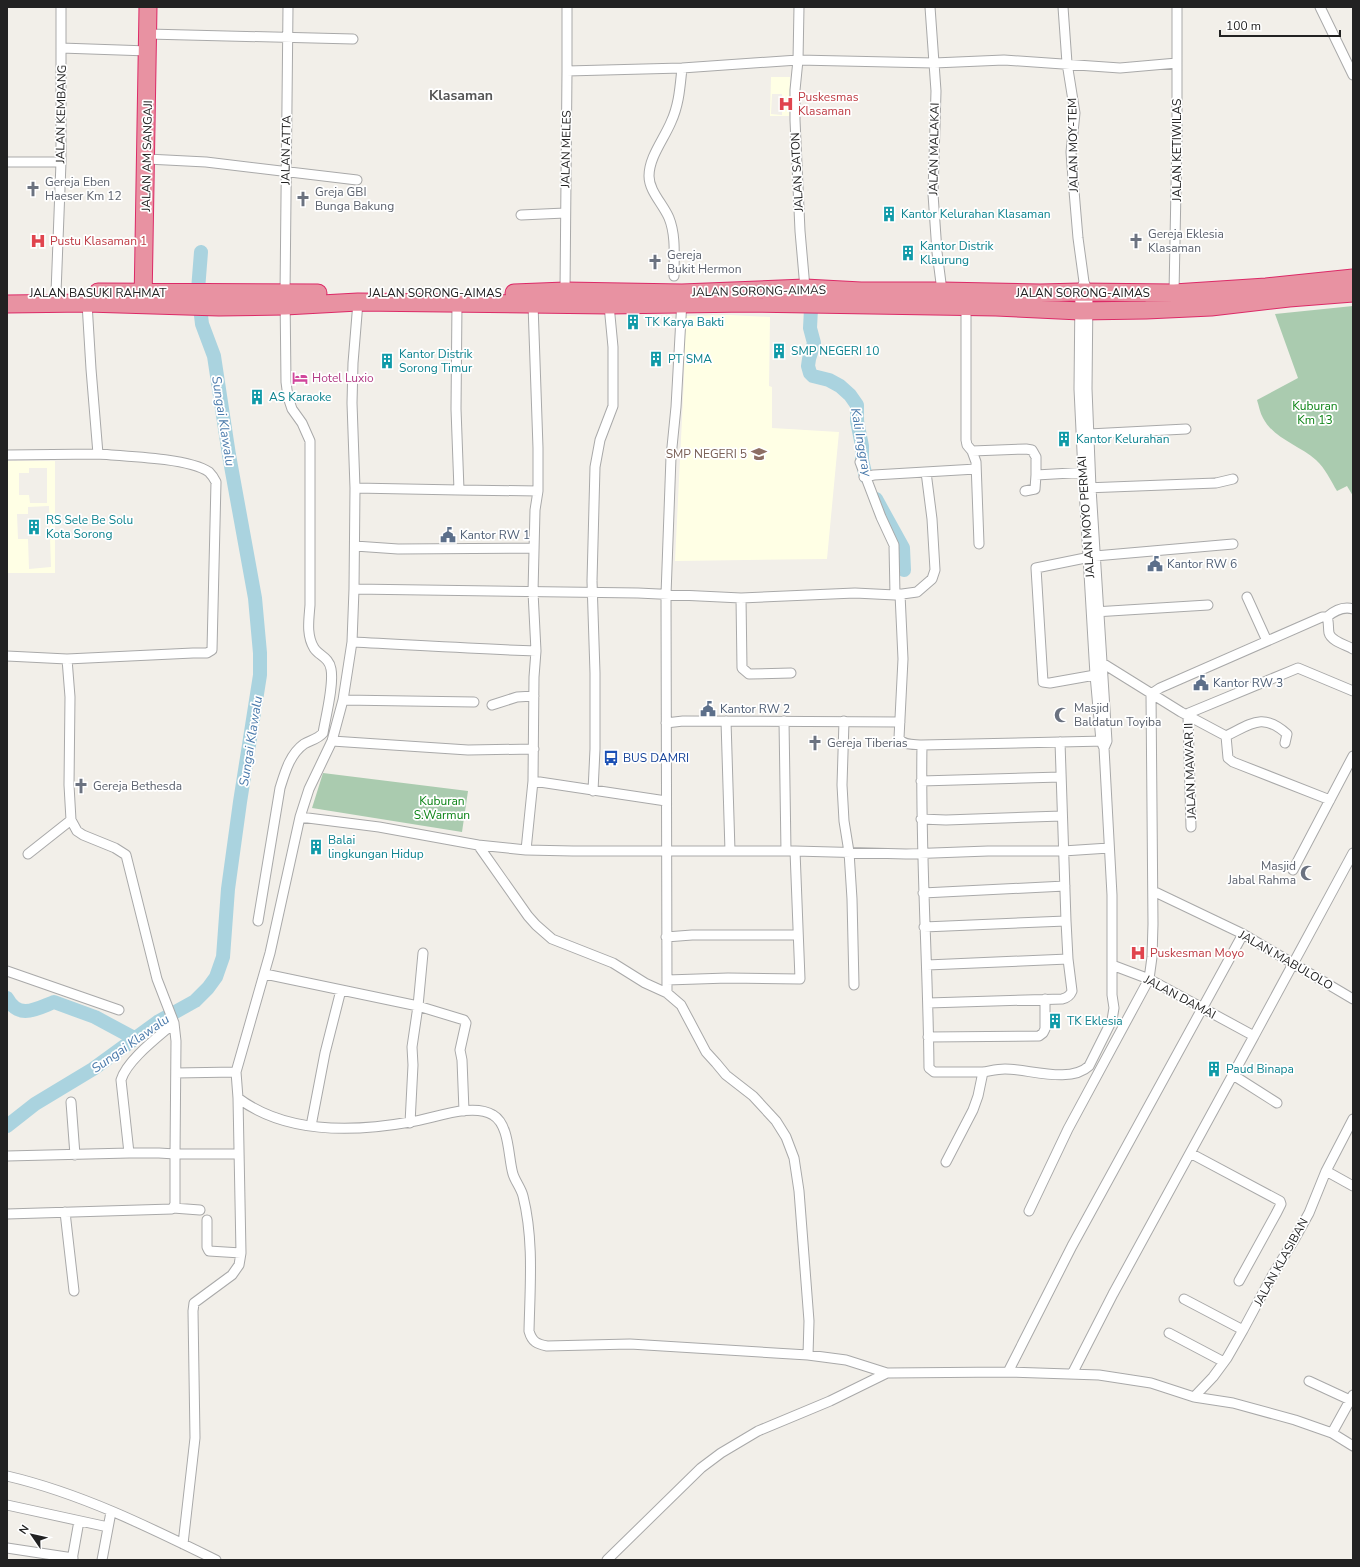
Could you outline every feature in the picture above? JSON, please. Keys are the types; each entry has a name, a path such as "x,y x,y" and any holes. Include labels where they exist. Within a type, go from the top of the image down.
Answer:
{"highway":[{"name":"JALAN AM SANGAJI","path":"144,298 148,7"},
{"name":"JALAN SORONG-AIMAS","path":"285,300 565,291 749,303 1085,311 1146,310 1211,307 1266,294 1353,278"},
{"name":"JALAN SORONG-AIMAS","path":"188,300 609,305 805,288 861,292 942,291 1040,294 1084,289 1147,293 1353,293"},
{"name":"JALAN BASUKI RAHMAT","path":"7,293 56,293 188,300"},
{"path":"1146,310 1147,293"},
{"name":"JALAN BASUKI RAHMAT","path":"7,304 87,303 144,298"}],"street":[{"name":"JALAN KEMBANG","path":"56,293 61,162 61,7"},
{"name":"JALAN ATTA","path":"258,921 280,788 287,768 293,757 305,744 323,733 331,675 329,662 314,649 308,628 310,605 310,446 307,433 292,409 288,397 286,382 285,300 288,7"},
{"name":"JALAN MELES","path":"565,291 568,71 567,7"},
{"name":"JALAN SATON","path":"799,7 798,60 795,90 796,157 801,248 805,288"},
{"name":"JALAN MALAKAI","path":"930,7 936,91 933,194 937,252 942,291"},
{"name":"JALAN MOY-TEM","path":"1063,7 1067,64 1075,113 1071,152 1072,179 1084,289"},
{"name":"JALAN KETIWILAS","path":"1174,293 1177,164 1177,7"},
{"path":"1320,7 1353,75"},
{"path":"62,48 288,37 353,39"},
{"path":"568,71 682,68 798,60 934,63 1004,60 1120,68 1177,63"},
{"path":"674,276 673,238 669,218 652,186 649,176 654,156 671,122 678,102 682,68"},
{"path":"147,159 206,162 357,180"},
{"path":"7,162 61,162"},
{"path":"521,215 565,213"},
{"name":"JALAN MOYO PERMAI","path":"1084,289 1089,434 1086,472"},
{"path":"667,993 666,594 671,457 677,399 682,299"},
{"path":"183,1544 195,1438 193,1307 194,1303 232,1275 238,1265 241,1253 238,1098 236,1072 265,974 284,896 300,817 309,789 332,741 343,700 352,642 355,488 352,403 353,363 358,302"},
{"path":"87,303 98,454"},
{"path":"457,303 456,408 459,490"},
{"path":"526,850 533,781 536,651 532,592 538,491 533,304"},
{"path":"592,790 595,734 595,673 592,593 595,467 600,440 613,406 613,347 609,305"},
{"path":"966,307 966,440 976,462 979,544"},
{"name":"JALAN MOYO PERMAI","path":"1085,311 1080,389 1095,612 1095,674 1104,743"},
{"path":"1089,434 1186,429"},
{"path":"972,451 1026,448 1032,450 1036,457 1035,489 1025,491"},
{"path":"7,455 98,454 145,458 188,464 202,469 213,476 216,482 212,650 207,653 67,659 7,656"},
{"path":"860,462 894,545 903,659 898,738 900,741 905,744 922,745 1060,742 1104,743 1112,895 1112,995 1114,1008 1112,1020 1089,1066 1090,1074"},
{"path":"867,476 976,470"},
{"path":"354,589 666,594 741,598 855,593 898,594 917,592 932,579 935,570 932,519 926,472"},
{"path":"1036,474 1086,472"},
{"path":"1087,488 1216,483 1233,478"},
{"path":"355,488 538,491"},
{"path":"1095,674 1045,683 1042,679 1036,568 1092,557 1233,544"},
{"path":"355,546 406,549 534,548"},
{"path":"1247,597 1267,641"},
{"path":"741,598 742,668 749,674 791,673"},
{"path":"1095,612 1208,605"},
{"path":"1152,694 1157,690 1267,641 1317,619 1327,617 1337,610 1353,609"},
{"name":"JALAN MOYO PERMAI","path":"1095,612 1103,664 1104,743"},
{"path":"1327,617 1329,631 1332,637 1353,648"},
{"path":"352,642 440,646 484,650 536,651"},
{"path":"1095,658 1188,716 1226,736"},
{"path":"67,659 70,697 71,820 77,831 83,835 115,848 126,855 157,979 172,1019 176,1041 175,1204 173,1208"},
{"path":"1188,716 1189,713 1298,668 1353,691"},
{"path":"1029,1211 1090,1074 1149,979 1152,957 1154,891 1152,694"},
{"path":"492,704 517,697 534,696"},
{"path":"343,700 474,702"},
{"name":"JALAN MAWAR II","path":"1188,716 1192,827"},
{"path":"666,723 683,721 900,722"},
{"path":"844,721 842,785 852,899 854,985"},
{"path":"1226,736 1253,723 1263,721 1270,722 1287,734 1285,743"},
{"path":"726,722 730,851"},
{"path":"667,980 728,978 800,979 798,935 790,851 784,722"},
{"path":"1226,736 1228,758 1233,762 1330,800"},
{"path":"332,741 468,750 534,749"},
{"path":"928,1003 1062,999 1068,997 1072,991 1068,959 1066,921 1060,742"},
{"path":"922,745 921,819 924,927 927,965 929,1068 934,1072 983,1072 1005,1069 1056,1074 1090,1074"},
{"path":"1293,870 1353,756"},
{"path":"921,781 1061,777"},
{"path":"533,781 666,801"},
{"path":"921,819 946,820 1062,816"},
{"path":"300,817 379,827 478,845 526,850 666,852 790,851 906,854 1063,851 1109,848"},
{"path":"28,854 71,820"},
{"path":"478,845 528,916 552,939 613,963 645,983 667,993 681,1005 706,1052 726,1075 753,1096 776,1121 786,1137 794,1158 799,1191 809,1321 808,1355"},
{"path":"1072,1374 1113,1294 1353,853"},
{"path":"924,893 1066,886"},
{"name":"JALAN MABULOLO","path":"1154,891 1243,934 1353,999"},
{"path":"924,927 1066,921"},
{"path":"1008,1372 1076,1239 1243,934"},
{"path":"666,937 692,935 798,935"},
{"path":"410,1122 413,1065 412,1047 423,953"},
{"path":"927,965 1068,959"},
{"name":"JALAN DAMAI","path":"1112,965 1149,979 1254,1036"},
{"path":"7,971 119,1010"},
{"path":"265,974 418,1006 464,1020 466,1023 460,1050 462,1060 464,1111"},
{"path":"311,1126 325,1053 341,990"},
{"path":"928,1037 1039,1036 1045,1029 1045,999"},
{"path":"128,1153 121,1080 130,1063 172,1019"},
{"path":"176,1073 236,1072"},
{"path":"946,1162 973,1110 978,1096 983,1072"},
{"path":"1233,1075 1277,1103"},
{"path":"238,1098 248,1105 263,1112 311,1126 335,1129 410,1122 464,1111 476,1111 494,1115 505,1131 513,1174 523,1194 528,1218 531,1241 529,1331 534,1342 548,1346 630,1344 808,1355 846,1360 887,1373 1008,1372 1099,1376 1151,1383 1194,1397 1233,1403 1295,1420 1332,1433 1353,1446"},
{"path":"71,1102 75,1155"},
{"name":"JALAN KLASIBAN","path":"1194,1397 1213,1377 1244,1330 1272,1276 1309,1213 1326,1171 1353,1119"},
{"path":"1192,1149 1280,1201 1281,1204 1278,1212 1239,1281"},
{"path":"7,1156 128,1153 239,1154"},
{"path":"1326,1171 1353,1186"},
{"path":"7,1214 164,1210 173,1208 200,1210"},
{"path":"65,1212 74,1291"},
{"path":"207,1220 207,1247 209,1251 241,1253"},
{"path":"1184,1299 1244,1330"},
{"path":"1169,1333 1224,1362"},
{"path":"608,1560 702,1468 721,1453 758,1431 830,1401 887,1373"},
{"path":"1310,1380 1351,1397 1332,1433"},
{"path":"7,1476 39,1484 83,1500 216,1560"},
{"path":"7,1505 108,1527"},
{"path":"102,1560 112,1512"},
{"path":"7,1548 72,1559 79,1521"}],"shaded area":[{"name":"Puskesmas Klasaman","path":"771,77 790,77 789,116 770,116","holes":["772,94 782,94 782,115 771,114"]},
{"name":"SMP NEGERI 5","path":"729,315 770,317 769,386 772,387 772,428 839,432 827,559 675,561 684,378 685,316"},
{"path":"7,461 55,461 55,573 7,573","holes":["29,468 47,468 47,503 30,503 29,495 19,495 19,473 29,473","49,506 51,567 29,569 28,539 18,539 17,514 28,514 28,507"]}],"green space":[{"name":"Kuburan Km 13","path":"1353,306 1353,496 1347,486 1337,491 1325,471 1316,460 1280,437 1268,425 1262,416 1257,400 1298,378 1275,314"},
{"name":"Kuburan S.Warmun","path":"323,773 468,791 462,832 312,808"}],"waterway":[{"name":"Sungai Klawalu","path":"7,1126 35,1104 93,1069 159,1021 195,1001 208,988 216,977 223,957 228,889 260,675 260,653 255,598 229,455 214,356 202,324 198,290 201,252"},
{"name":"Kali Inggray","path":"811,309 810,328 814,343 808,366 810,373 813,376 829,380 840,386 850,395 857,405 857,421 862,446 862,460 866,477"},
{"name":"Kali Inggray","path":"876,499 903,548 904,570"},
{"path":"7,998 12,1005 22,1011 34,1010 54,1002 95,1017 134,1038"}],"place":[{"name":"Puskesmas Klasaman","path":"786,104"},
{"name":"Gereja Eben Haeser Km 12","path":"33,189"},
{"name":"Greja GBI Bunga Bakung","path":"303,199"},
{"name":"Kantor Kelurahan Klasaman","path":"889,214"},
{"name":"Pustu Klasaman 1","path":"38,241"},
{"name":"Gereja Eklesia Klasaman","path":"1136,241"},
{"name":"Kantor Distrik Klaurung","path":"908,253"},
{"name":"Gereja Bukit Hermon","path":"655,262"},
{"name":"TK Karya Bakti","path":"633,322"},
{"name":"SMP NEGERI 10","path":"779,351"},
{"name":"PT SMA","path":"656,359"},
{"name":"Kantor Distrik Sorong Timur","path":"387,361"},
{"name":"Hotel Luxio","path":"300,378"},
{"name":"AS Karaoke","path":"257,397"},
{"name":"Kantor Kelurahan","path":"1064,439"},
{"name":"SMP NEGERI 5","path":"759,454"},
{"name":"RS Sele Be Solu Kota Sorong","path":"34,527"},
{"name":"Kantor RW 1","path":"448,535"},
{"name":"Kantor RW 6","path":"1155,564"},
{"name":"Kantor RW 3","path":"1201,683"},
{"name":"Kantor RW 2","path":"708,709"},
{"name":"Masjid Baldatun Toyiba","path":"1062,715"},
{"name":"Gereja Tiberias","path":"815,743"},
{"name":"BUS DAMRI","path":"611,758"},
{"name":"Gereja Bethesda","path":"81,786"},
{"name":"Balai lingkungan Hidup","path":"316,847"},
{"name":"Masjid Jabal Rahma","path":"1308,873"},
{"name":"Puskesman Moyo","path":"1138,953"},
{"name":"TK Eklesia","path":"1055,1021"},
{"name":"Paud Binapa","path":"1214,1069"}],"district":[{"name":"Klasaman","path":"461,95"}]}
